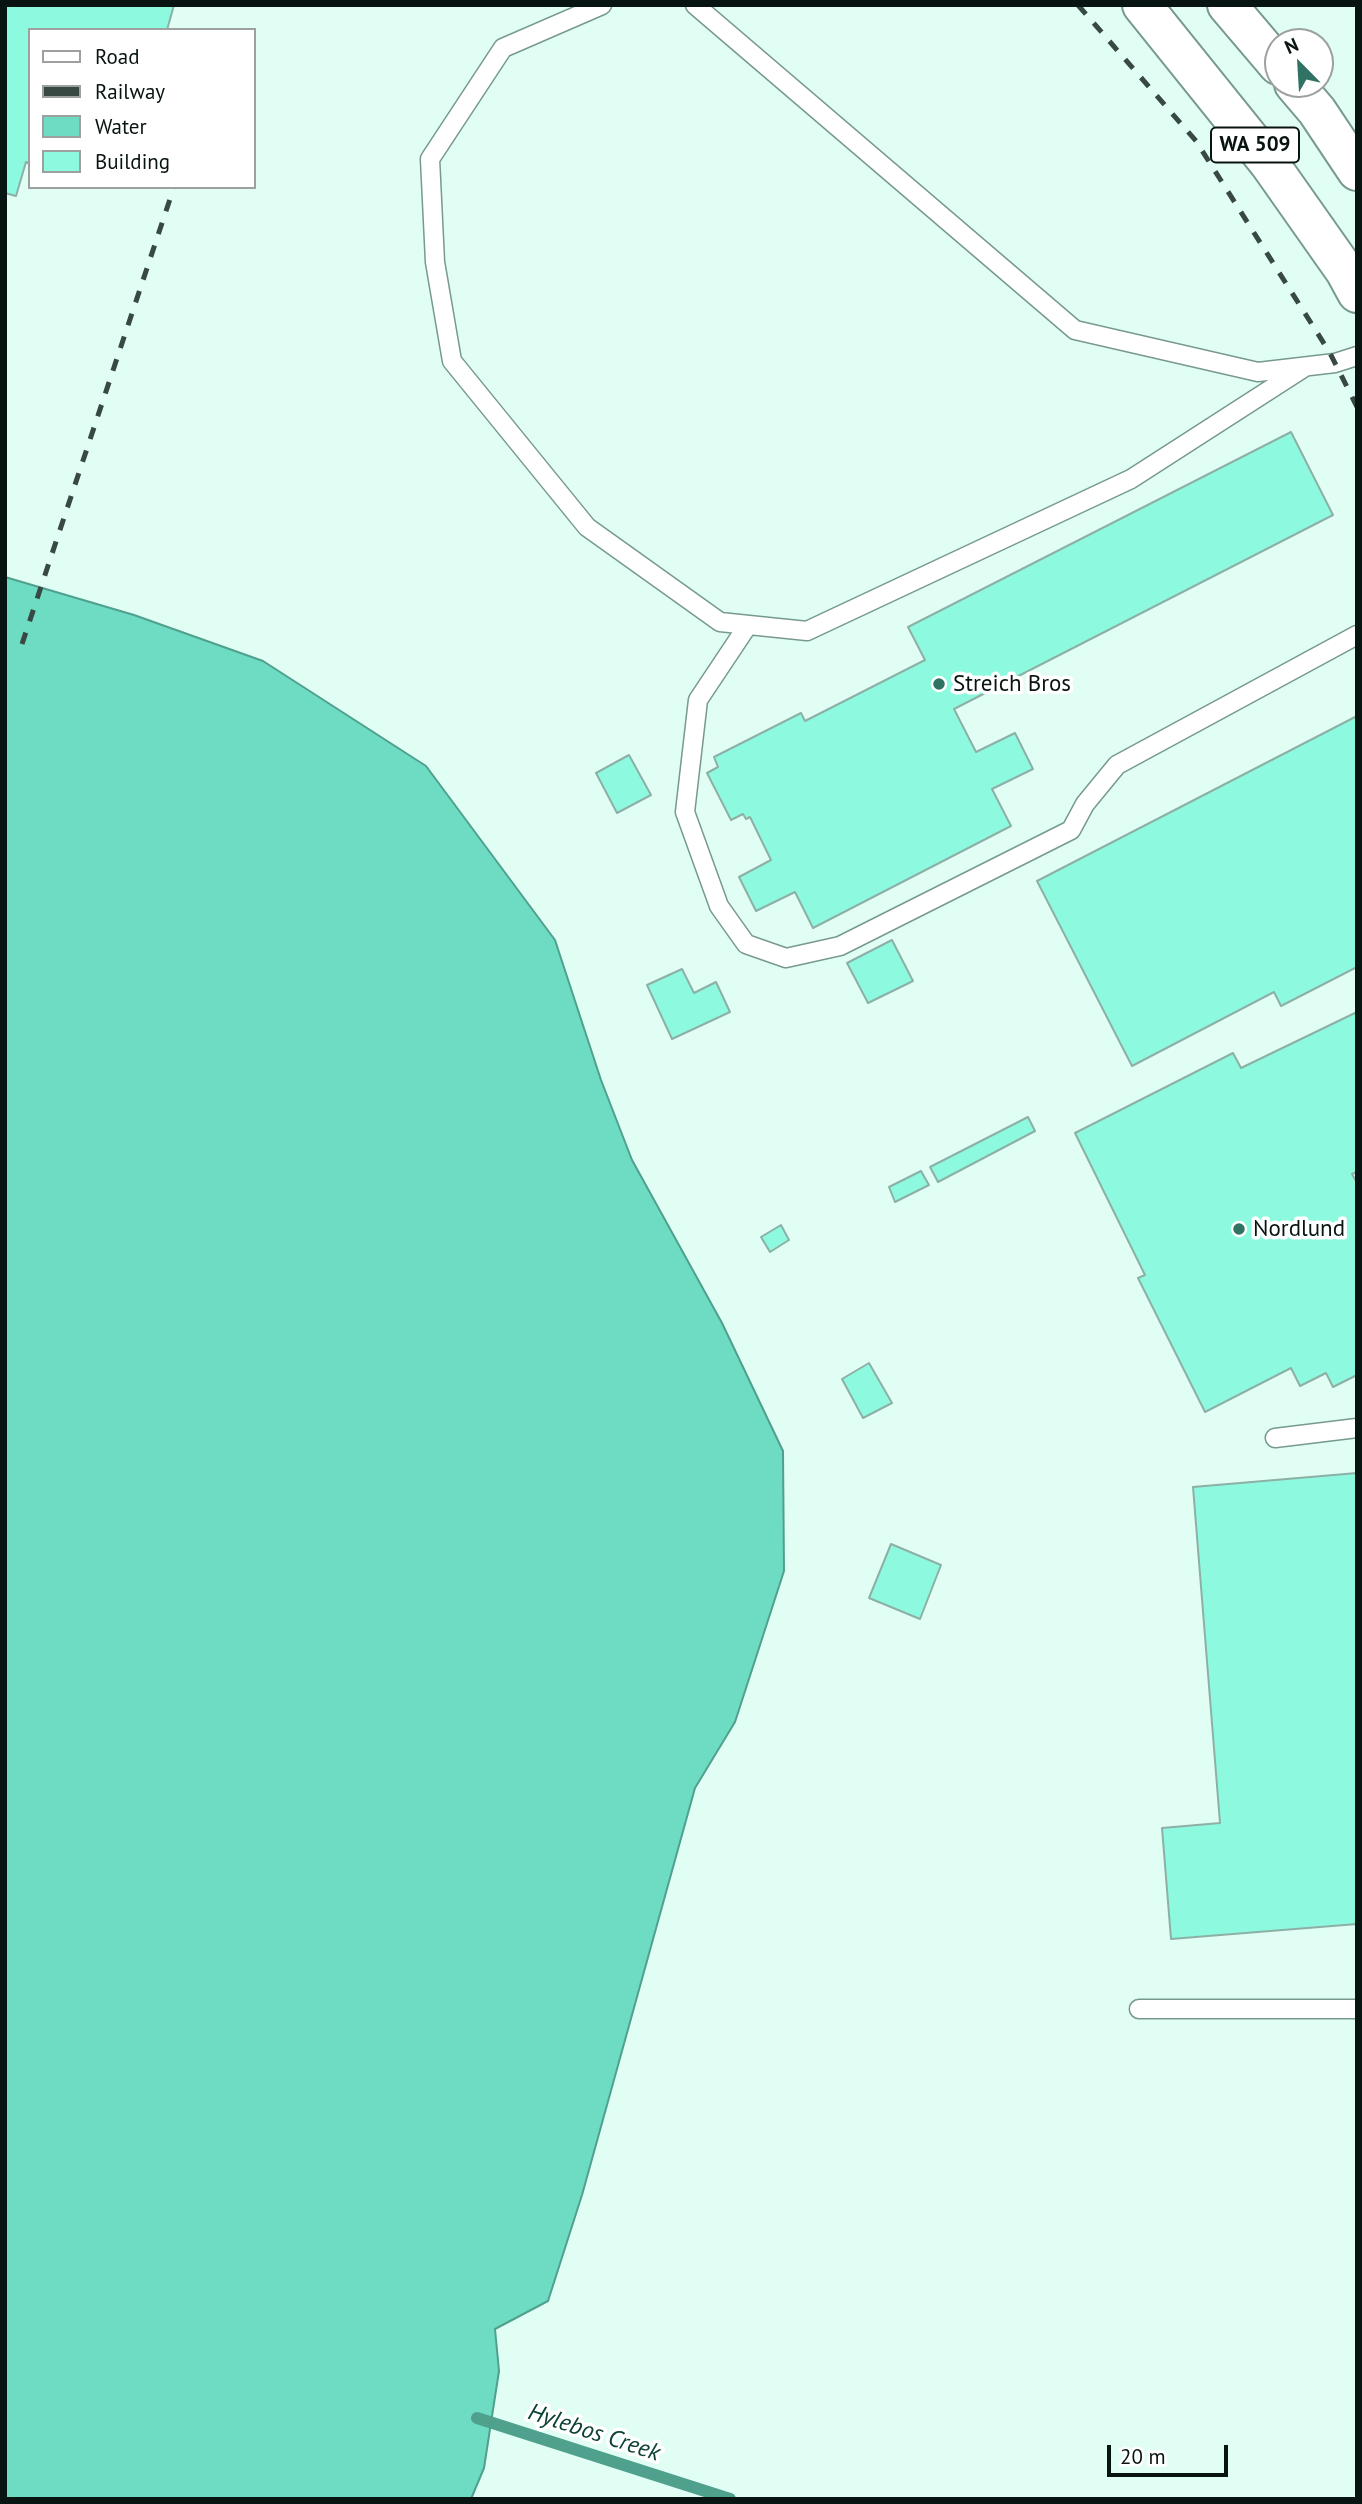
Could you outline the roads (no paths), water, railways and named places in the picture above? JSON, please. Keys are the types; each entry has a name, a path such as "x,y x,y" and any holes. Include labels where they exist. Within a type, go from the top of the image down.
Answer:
{"main road":[{"name":"WA 509","path":"1142,5 1269,163 1345,271 1357,293"},
{"path":"1238,9 1264,45"},
{"name":"WA 509","path":"1306,98 1357,171"}],"lane":[{"path":"602,5 503,48 430,159 435,262 452,360 587,527 720,622 807,631 1131,479 1305,367"},
{"path":"695,5 1075,330 1258,372 1335,363 1357,356"},
{"path":"748,625 698,701 685,812 719,906 746,944 786,958 840,946 1071,830 1085,804 1117,765 1318,659 1357,635"},
{"path":"1275,1438 1357,1429"},
{"path":"1139,2008 1357,2009"}],"water":[{"path":"5,577 134,615 263,661 426,766 555,940 601,1080 632,1160 722,1323 783,1451 784,1571 735,1722 695,1788 582,2195 548,2301 495,2329 499,2371 484,2468 471,2499 5,2499"}],"waterway":[{"name":"Hylebos Creek","path":"477,2418 730,2499"}],"railway":[{"path":"1078,5 1196,141 1330,353 1357,407"},
{"path":"22,644 173,189"}],"place":[{"name":"Streich Bros","path":"939,684"},
{"name":"Nordlund","path":"1239,1229"}]}
